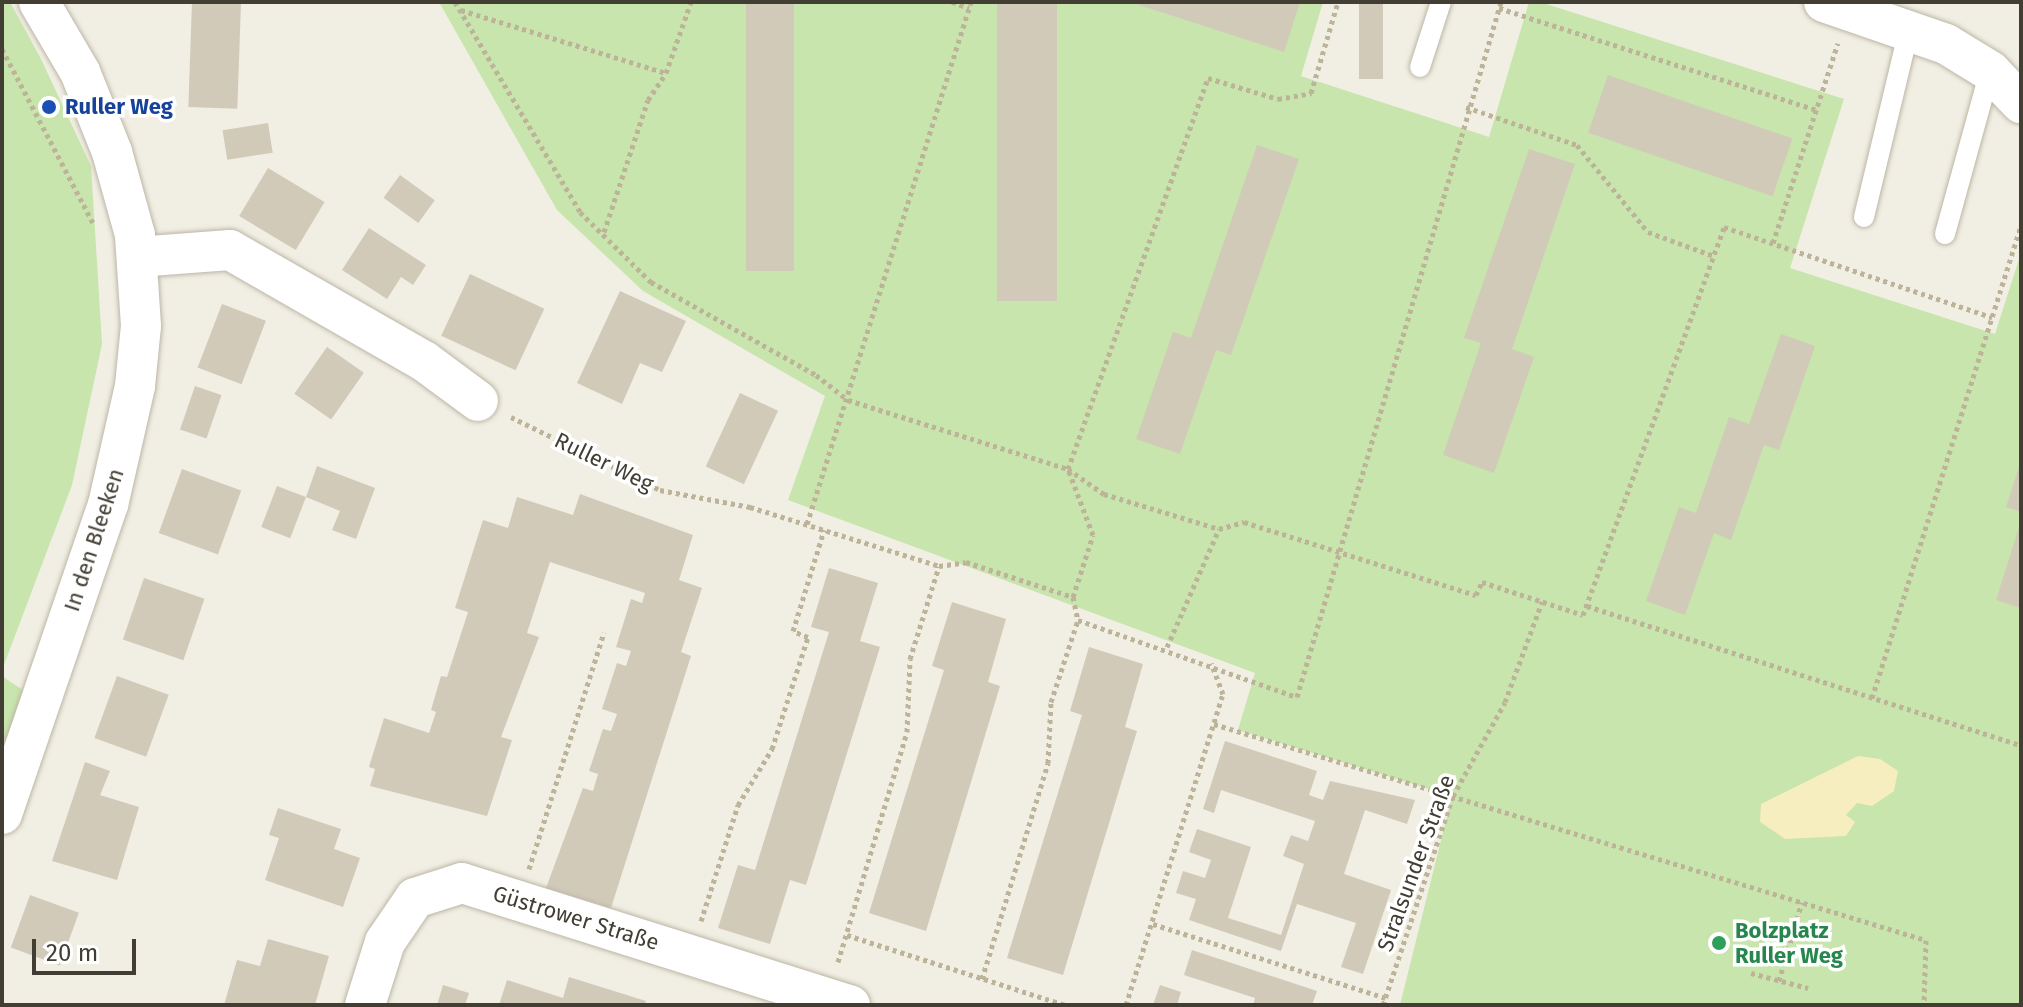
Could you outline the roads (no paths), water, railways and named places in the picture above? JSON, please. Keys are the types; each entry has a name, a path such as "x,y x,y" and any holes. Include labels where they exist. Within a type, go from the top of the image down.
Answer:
{"street":[{"path":"39,2 94,104 136,246 230,250 424,361 478,401"},
{"path":"1836,6 1946,44 1990,71 2021,103"},
{"name":"In den Bleeken","path":"2,814 115,477 141,326 136,246"},
{"name":"Güstrower Straße","path":"365,1005 385,942 415,898 462,883 839,1001"}],"lane":[{"path":"1420,67 1441,2"},
{"path":"1864,217 1909,30"},
{"path":"1945,234 1990,71"}],"place":[{"name":"Ruller Weg","path":"49,107"},
{"name":"Bolzplatz Ruller Weg","path":"1719,943"}]}
